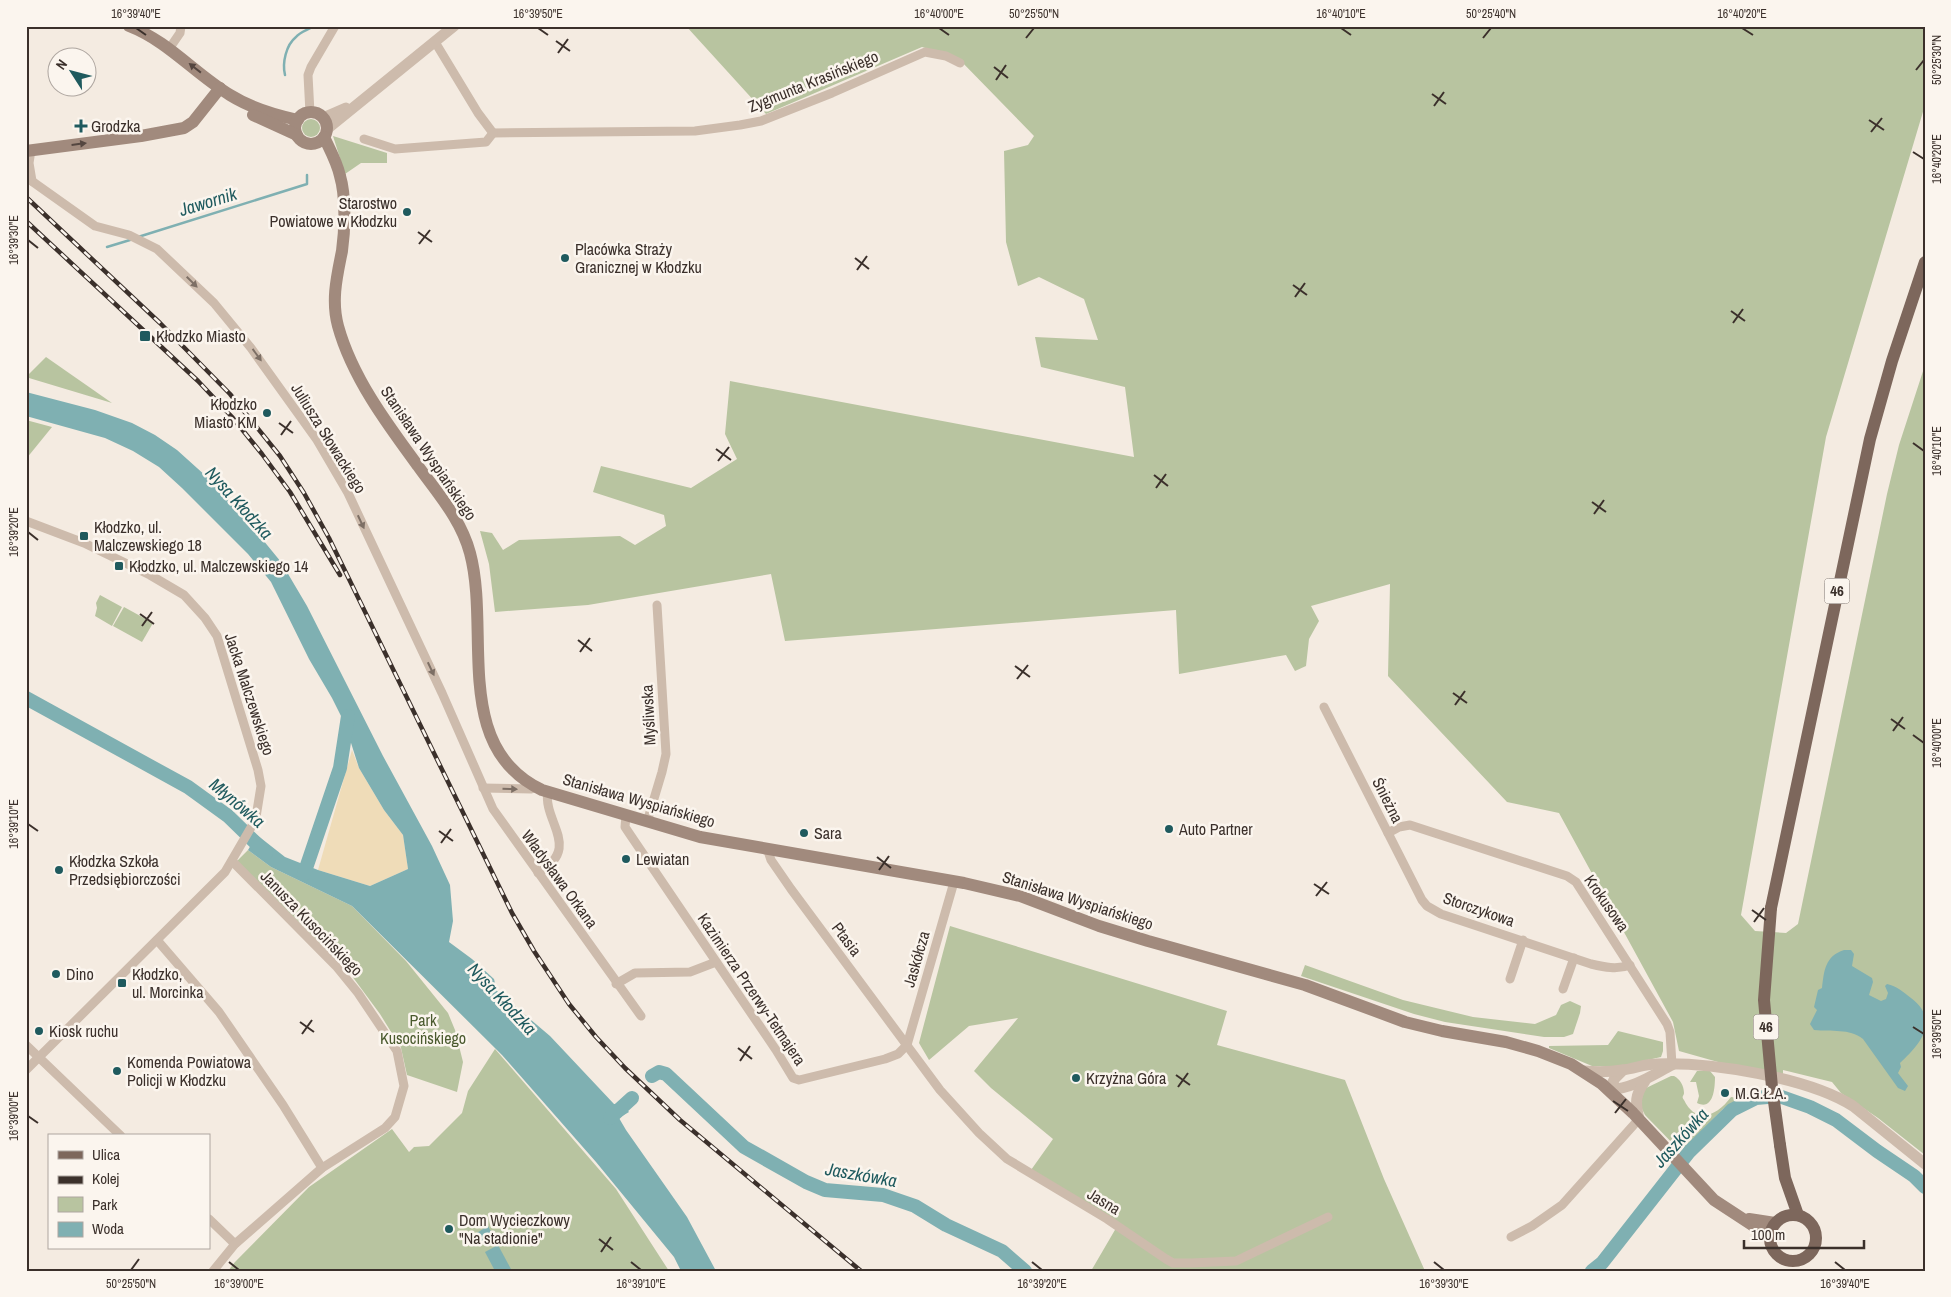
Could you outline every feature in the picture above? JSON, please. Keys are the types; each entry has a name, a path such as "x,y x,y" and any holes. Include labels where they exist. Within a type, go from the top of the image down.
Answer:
{"main road":[{"path":"129,26 146,33 169,49 253,115 297,135 302,141 312,144 320,141 324,128 315,113 302,116 298,120 297,135"},
{"path":"225,92 265,112 298,120"},
{"path":"28,150 141,136 184,128 225,92"},
{"name":"Stanisława Wyspiańskiego","path":"324,128 340,173 344,214 342,250 335,282 334,305 341,336 353,364 377,407 450,507 470,551 477,589 480,694 489,734 496,748 508,764 542,789 700,837 954,882 1020,896 1099,926 1305,985 1413,1024 1521,1045 1561,1059 1584,1071 1610,1090 1714,1200 1769,1236"},
{"name":"Stanisława Wyspiańskiego","path":"312,144 326,159 342,194"},
{"name":"46","path":"1785,1178 1798,1215 1810,1222 1816,1234 1813,1249 1803,1265 1791,1266 1775,1252 1771,1246 1769,1236 1784,1205 1785,1178 1772,1087 1764,1000 1771,908 1870,439 1892,361 1925,262"},
{"path":"1778,1220 1790,1214 1798,1215"},
{"name":"Stanisława Wyspiańskiego","path":"1744,1218 1778,1220"}],"street":[{"path":"169,49 180,33 180,26"},
{"path":"310,113 308,75 335,26"},
{"path":"324,128 365,98 454,26"},
{"path":"435,42 478,113 493,133"},
{"name":"Zygmunta Krasińskiego","path":"364,140 395,149 486,142 493,133 695,131 761,121 832,93 925,52 946,56 960,63"},
{"path":"28,150 29,179"},
{"name":"Juliusza Słowackiego","path":"29,179 95,226 129,235 157,249 214,303 251,348 297,411 348,493 442,693 483,788"},
{"name":"Jacka Malczewskiego","path":"26,521 84,543 150,575 184,595 205,618 216,636 258,770 261,786 256,816 250,830 225,872 28,1068"},
{"name":"Myśliwska","path":"647,822 666,754 657,605"},
{"name":"Śnieżna","path":"1324,706 1422,900 1427,906"},
{"path":"483,788 542,789 559,843 554,861 538,873"},
{"name":"Władysława Orkana","path":"483,788 493,809 616,984 641,1016"},
{"name":"Kazimierza Przerwy-Tetmajera","path":"626,815 628,833 776,1050 793,1078 799,1080 885,1059 898,1054 907,1045"},
{"name":"Krokusowa","path":"1388,833 1399,827 1410,825 1572,879 1579,885 1668,1024 1672,1065"},
{"name":"Ptasia","path":"768,848 771,860 791,890 907,1045"},
{"name":"Janusza Kusocińskiego","path":"213,1271 235,1244 322,1168 385,1128 395,1117 404,1086 397,1051 358,993 336,966 232,861"},
{"name":"Jaskółcza","path":"907,1045 954,882"},
{"name":"Storczykowa","path":"1427,906 1441,914 1574,958 1606,967 1623,968 1630,965"},
{"path":"157,940 219,1012 283,1105 322,1168"},
{"name":"Storczykowa","path":"1510,979 1523,940"},
{"path":"1563,989 1574,958"},
{"path":"616,984 635,973 690,972 716,962"},
{"path":"26,1045 119,1134"},
{"name":"Jasna","path":"907,1045 940,1090 979,1133 1007,1159 1107,1219 1173,1262 1236,1261 1328,1217"},
{"path":"1584,1071 1623,1070 1649,1065 1672,1065 1731,1070 1805,1085 1829,1093 1853,1106 1925,1164"},
{"path":"1623,1070 1615,1078 1610,1090 1621,1089 1645,1081 1672,1065"},
{"path":"1510,1237 1539,1221 1562,1205 1639,1119 1635,1100 1645,1081"},
{"path":"210,1220 235,1244"}],"green space":[{"path":"686,26 1925,26 1925,105 1826,437 1741,915 1755,931 1786,933 1798,924 1887,494 1899,445 1925,365 1925,1155 1878,1118 1841,1093 1832,1082 1783,1070 1783,1076 1718,1062 1679,1051 1673,1022 1559,813 1507,802 1388,676 1390,584 1311,606 1319,621 1309,639 1306,666 1295,671 1286,655 1179,674 1176,610 785,641 771,574 588,605 495,612 489,564 480,531 492,533 503,550 519,540 620,536 635,545 666,526 664,515 593,492 601,466 691,488 737,459 725,434 730,381 1134,457 1125,387 1041,367 1035,337 1098,340 1084,299 1039,277 1018,286 1006,242 1004,151 1028,145 1034,136 958,58 922,47 766,114"},
{"path":"311,119 317,122 320,128 317,134 311,137 305,134 302,128 305,122"},
{"path":"333,136 387,153 387,163 361,163 345,174"},
{"path":"46,357 112,403 29,378 28,375"},
{"path":"26,420 52,427 26,459"},
{"path":"100,595 122,607 112,626 95,616 96,603"},
{"path":"124,607 153,623 142,642 113,626"},
{"name":"Park Kusocińskiego","path":"248,850 271,867 352,906 406,961 448,1013 455,1030 463,1062 457,1092 407,1075 401,1048 380,1014 349,972 237,861"},
{"path":"950,926 1227,1011 1217,1045 1345,1080 1384,1179 1425,1271 1091,1271 1119,1223 1031,1170 1053,1139 991,1088 974,1071 1018,1018 969,1026 929,1060 919,1043"},
{"path":"1305,965 1403,1000 1473,1017 1535,1024 1556,1015 1561,1005 1570,1001 1581,1006 1580,1013 1573,1034 1564,1037 1544,1037 1445,1022 1414,1014 1301,976"},
{"path":"1618,1031 1663,1042 1661,1057 1617,1067 1592,1066 1549,1048 1549,1046 1608,1045"},
{"path":"495,1049 616,1189 669,1271 228,1271 309,1187 392,1129 409,1152 414,1147 429,1146 462,1113 468,1091"},
{"path":"1697,1071 1710,1071 1715,1077 1712,1098 1707,1104 1697,1103 1699,1096 1696,1082 1690,1082"},
{"path":"1671,1076 1676,1077 1681,1083 1684,1090 1683,1098 1689,1108 1694,1113 1700,1115 1713,1113 1731,1097 1737,1098 1737,1100 1723,1109 1681,1152 1645,1115 1640,1105 1644,1089"}],"sand":[{"path":"352,750 359,768 384,810 403,835 408,869 370,886 318,870"}],"water":[{"path":"26,392 95,410 132,423 155,435 177,450 207,477 241,513 281,562 307,606 383,756 432,846 450,885 453,921 449,942 494,979 497,991 550,1036 614,1104 622,1104 629,1112 619,1118 687,1217 716,1271 681,1271 674,1257 596,1162 502,1055 352,906 271,867 248,850 257,835 285,857 318,870 370,886 408,869 403,835 384,810 359,768 345,724 309,659 271,582 248,554 159,467 133,451 105,438 26,416"},
{"path":"1844,950 1851,950 1854,954 1852,966 1872,978 1873,982 1869,995 1881,1001 1886,999 1888,993 1885,986 1887,984 1891,985 1900,989 1911,998 1925,1015 1926,1024 1920,1040 1900,1063 1901,1067 1898,1073 1908,1086 1905,1091 1898,1088 1863,1039 1852,1033 1814,1030 1810,1024 1817,1010 1814,1007 1818,990 1822,988 1829,960"},
{"path":"488,1226 494,1237 480,1244 475,1234"},
{"path":"498,1245 512,1271 495,1271 485,1252"}],"waterway":[{"name":"Jawornik","path":"285,75 287,49 300,34 314,26"},
{"name":"Jawornik","path":"138,237 307,184 307,175"},
{"name":"Jawornik","path":"107,247 130,240"},
{"name":"Młynówka","path":"26,698 188,787 228,816 266,853"},
{"name":"Nysa Kłodzka","path":"304,874 340,768 348,716"},
{"name":"Jaszkówka","path":"652,1076 659,1072 666,1074 744,1147 806,1182 825,1190 883,1195 915,1206 946,1225 1002,1251 1025,1271"},
{"name":"Jaszkówka","path":"1592,1271 1602,1263 1689,1152 1732,1110 1756,1098 1779,1096 1810,1107 1836,1120 1914,1176 1925,1187"},
{"name":"Jaszkówka","path":"610,1118 632,1098"}],"railway":[{"path":"26,197 160,323 230,394 280,456 304,493 329,538 512,913 534,951 569,1004 625,1068 680,1120 861,1271"},
{"path":"26,221 198,381 232,417 290,492 340,575"}],"place":[{"name":"Grodzka","path":"81,126"},
{"name":"Starostwo Powiatowe w Kłodzku","path":"407,212"},
{"name":"Placówka Straży Granicznej w Kłodzku","path":"565,258"},
{"name":"Kłodzko Miasto","path":"145,336"},
{"name":"Kłodzko Miasto KM","path":"267,413"},
{"name":"Kłodzko, ul. Malczewskiego 18","path":"84,536"},
{"name":"Kłodzko, ul. Malczewskiego 14","path":"119,566"},
{"name":"Auto Partner","path":"1169,829"},
{"name":"Sara","path":"804,833"},
{"name":"Lewiatan","path":"626,859"},
{"name":"Kłodzka Szkoła Przedsiębiorczości","path":"59,870"},
{"name":"Dino","path":"56,974"},
{"name":"Kłodzko, ul. Morcinka","path":"122,983"},
{"name":"Kiosk ruchu","path":"39,1031"},
{"name":"Komenda Powiatowa Policji w Kłodzku","path":"117,1071"},
{"name":"Krzyżna Góra","path":"1076,1078"},
{"name":"M.G.Ł.A.","path":"1725,1093"},
{"name":"Dom Wycieczkowy \"Na stadionie\"","path":"449,1229"}]}
